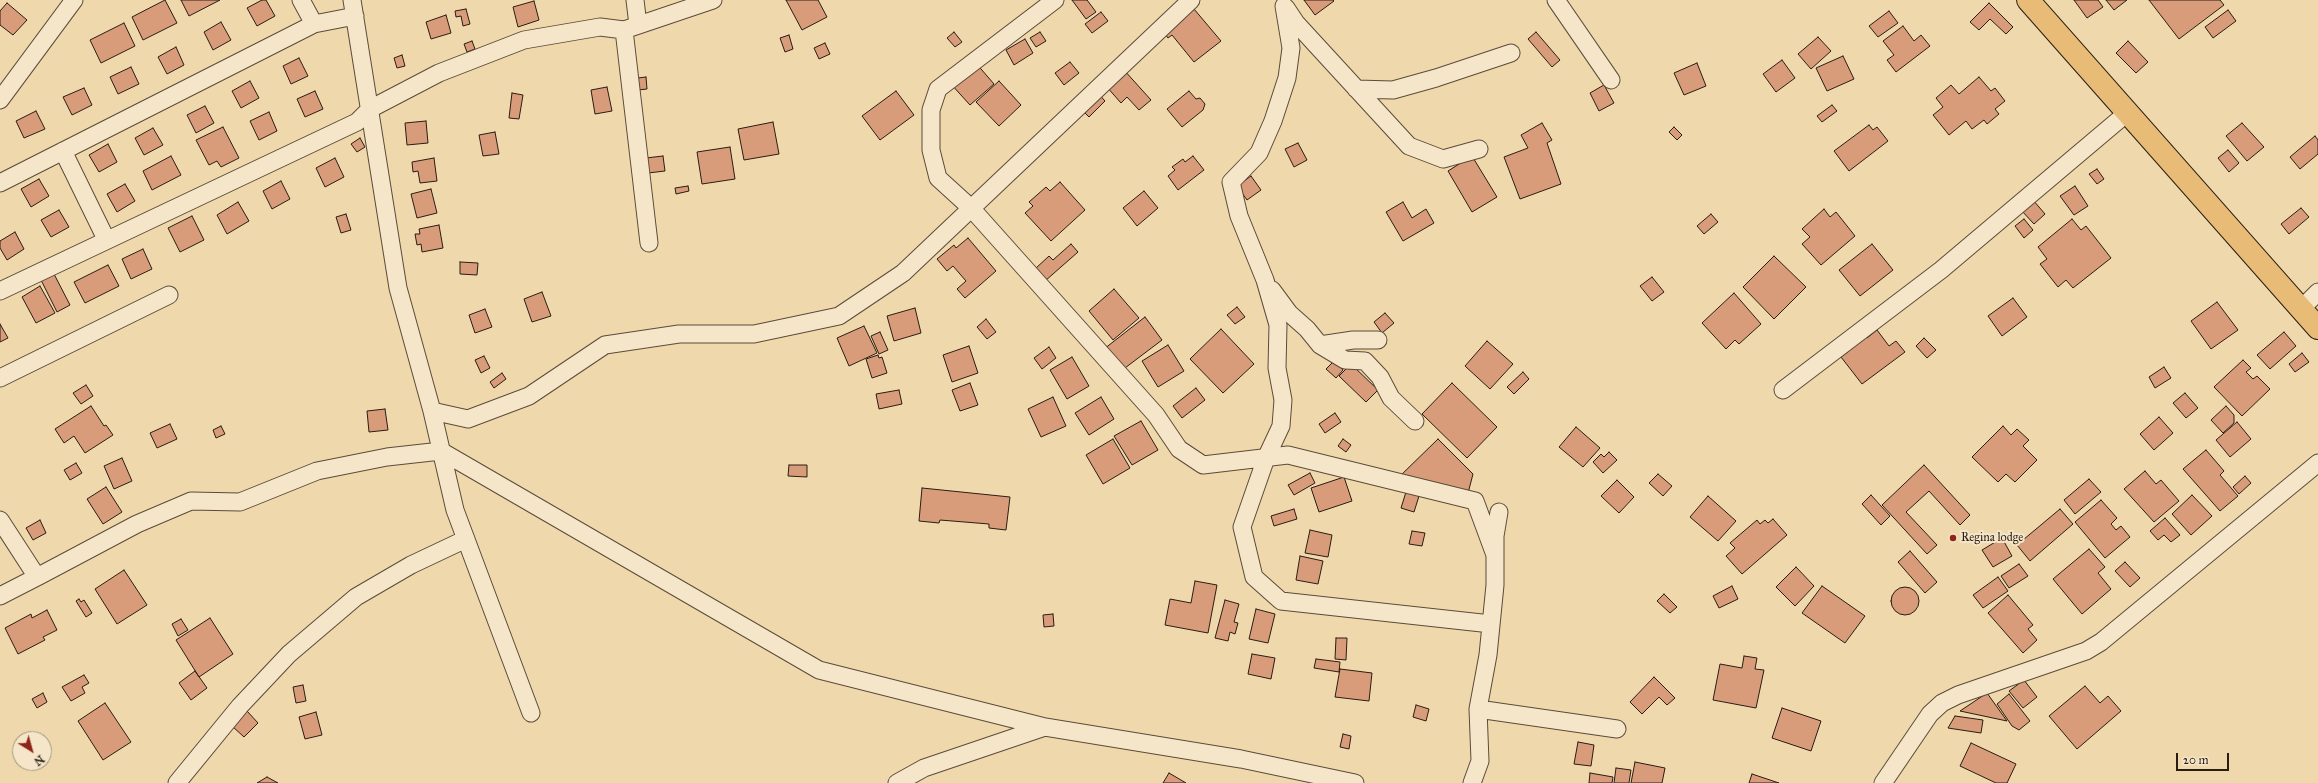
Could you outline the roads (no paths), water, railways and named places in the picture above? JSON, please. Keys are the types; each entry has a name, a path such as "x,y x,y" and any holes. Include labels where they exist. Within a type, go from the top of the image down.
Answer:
{"main road":[{"path":"2028,0 2318,328"}],"street":[{"path":"0,100 74,0"},
{"path":"301,0 314,24"},
{"path":"634,0 631,27 649,243"},
{"path":"0,291 106,239 357,122 370,109 439,73 524,40 600,26 631,27 713,0"},
{"path":"1055,0 938,89 931,110 931,150 938,178 971,208 1156,415 1179,449 1203,465 1288,455 1475,501 1495,555"},
{"path":"432,411 468,419 529,396 605,345 679,334 754,334 839,316 903,273 1191,0"},
{"path":"1556,0 1612,80"},
{"path":"1282,3 1296,23 1409,146 1443,159 1479,149"},
{"path":"1282,3 1291,48 1286,78 1273,121 1259,154 1231,182 1239,216 1265,280 1278,325 1277,368 1283,400 1280,426 1266,458 1242,527 1254,577 1281,601 1491,624"},
{"path":"0,183 314,24 353,8 398,288 432,411 455,510 531,713"},
{"path":"1356,89 1393,90 1436,78 1511,53"},
{"path":"1783,390 1941,270 2127,112"},
{"path":"63,151 106,239"},
{"path":"1265,280 1289,313 1307,329 1320,345 1345,360 1365,361 1380,377 1391,398 1415,421"},
{"path":"2301,308 2318,292"},
{"path":"0,378 169,295"},
{"path":"1320,345 1353,340 1378,340"},
{"path":"0,596 137,524 191,501 240,502 317,471 387,457 441,451 819,670 1045,727 1241,759 1355,783"},
{"path":"1883,783 1930,714 1942,703 2086,651 2101,642 2318,463"},
{"path":"1472,783 1480,761 1478,709 1491,624 1495,585 1495,536 1499,512"},
{"path":"0,520 37,577"},
{"path":"177,783 240,706 290,654 356,597 411,565 466,539"},
{"path":"1478,709 1617,729"},
{"path":"896,783 924,768 1045,727"}],"place":[{"name":"Regina lodge","path":"1953,538"}]}
